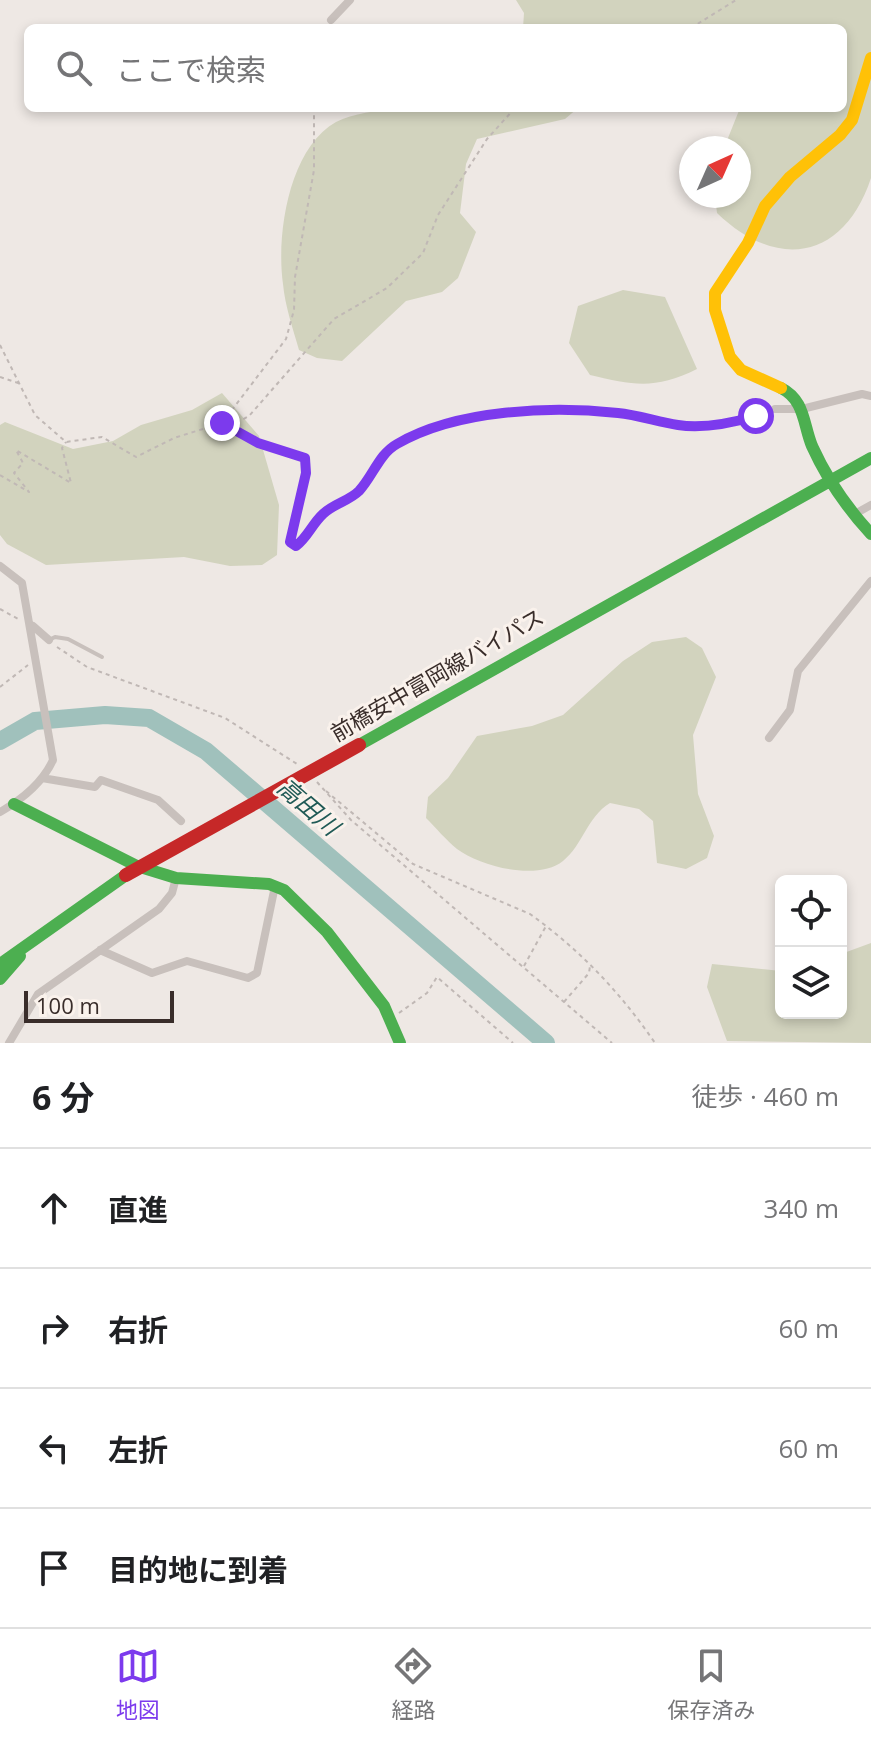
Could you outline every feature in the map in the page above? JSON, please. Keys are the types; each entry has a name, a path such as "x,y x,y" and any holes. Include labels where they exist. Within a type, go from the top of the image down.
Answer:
{"street":[{"path":"331,20 350,0"},
{"path":"871,58 852,120 840,135 790,177 765,206 748,243 715,293 715,310 730,357 741,370 791,393 802,409 812,445 853,515 871,534"},
{"path":"775,409 802,409 862,394 871,396"},
{"name":"前橋安中富岡線バイパス","path":"0,964 126,875 871,458"},
{"path":"853,515 871,505"},
{"path":"0,566 22,583 32,626 53,760 42,778 14,804 0,812"},
{"path":"769,738 790,710 798,671 871,581"},
{"path":"32,626 49,640"},
{"path":"42,778 95,787 101,780 158,800 181,821"},
{"path":"14,804 120,859 176,878 275,886 284,890 327,932 391,1018 398,1042"},
{"path":"9,1043 38,994 159,909 172,893 176,878"},
{"path":"100,950 152,973 187,961 248,978 257,973 275,886"},
{"name":"前橋安中富岡線バイパス","path":"0,979 32,940"}],"lane":[{"path":"49,640 55,637 68,639 102,657"}],"path":[{"path":"697,24 736,0"},
{"path":"0,475 29,492 14,473 23,463 15,451 18,450 71,483 62,448 66,442 102,437 136,457 174,438 227,419 286,339 294,310 295,277 314,170 314,112"},
{"path":"227,419 240,421 249,416 334,319 387,288 423,253 438,215 487,139 511,112"},
{"path":"0,345 35,415 66,442"},
{"path":"0,377 21,384"},
{"path":"222,423 258,443 305,458 306,473 290,542 296,546 308,537 323,514 358,492 383,456 398,443 457,423 493,414 542,409 622,414 679,426 705,425 730,423 775,409"},
{"path":"0,609 32,626"},
{"path":"49,640 87,667 225,718 300,767"},
{"path":"0,687 36,664"},
{"path":"309,774 351,820 612,1043"},
{"path":"322,788 413,864 530,914 547,925 631,1007 655,1043"},
{"path":"524,968 547,925"},
{"path":"564,1002 589,973 591,965"},
{"path":"391,1018 416,1003 437,977 513,1043"}],"green space":[{"path":"516,0 871,0 871,178 859,205 844,226 826,240 806,248 785,249 763,244 740,232 717,213 716,208 751,208 751,136 729,136 738,112 847,112 847,24 523,24 524,13"},
{"path":"573,112 565,119 477,139 466,164 460,213 476,232 458,278 442,292 406,301 342,361 317,358 299,350 284,292 281,264 284,218 297,172 320,134 336,122 366,113"},
{"path":"623,290 665,297 697,369 669,380 644,384 590,375 569,343 578,306"},
{"path":"222,393 259,436 279,505 277,555 262,565 230,566 184,557 46,565 7,544 0,535 0,425 5,422 73,449 113,441 141,425 192,410"},
{"path":"686,637 702,648 716,677 693,735 698,794 714,836 707,858 686,869 657,863 653,821 639,809 610,803 596,816 563,861 539,870 494,866 467,856 426,818 428,797 448,778 477,736 532,726 563,715 623,661 652,642"},
{"path":"871,943 871,1043 727,1041 707,987 712,964 775,970 775,1019 847,1019 847,952"}],"waterway":[{"name":"高田川","path":"0,741 35,721 105,715 149,718 206,751 546,1043"}],"traffic: fast":[{"path":"781,388 799,406 812,446 831,481 871,534"},
{"path":"359,745 871,458"},
{"path":"14,804 137,866 176,878 269,884 284,890 327,932 384,1006 400,1043"},
{"path":"0,964 126,875"},
{"path":"0,979 20,956"}],"traffic: slow":[{"path":"781,388 741,370 730,357 715,310 715,293 748,243 765,206 790,177 840,135 852,120 871,58"}],"traffic: jam":[{"path":"126,875 359,745"}],"route":[{"path":"222,423 258,443 305,458 306,473 296,528 290,542 296,546 308,537 323,514 358,492 383,456 398,443 457,423 493,414 542,409 622,414 679,426 730,423 756,416"}]}
